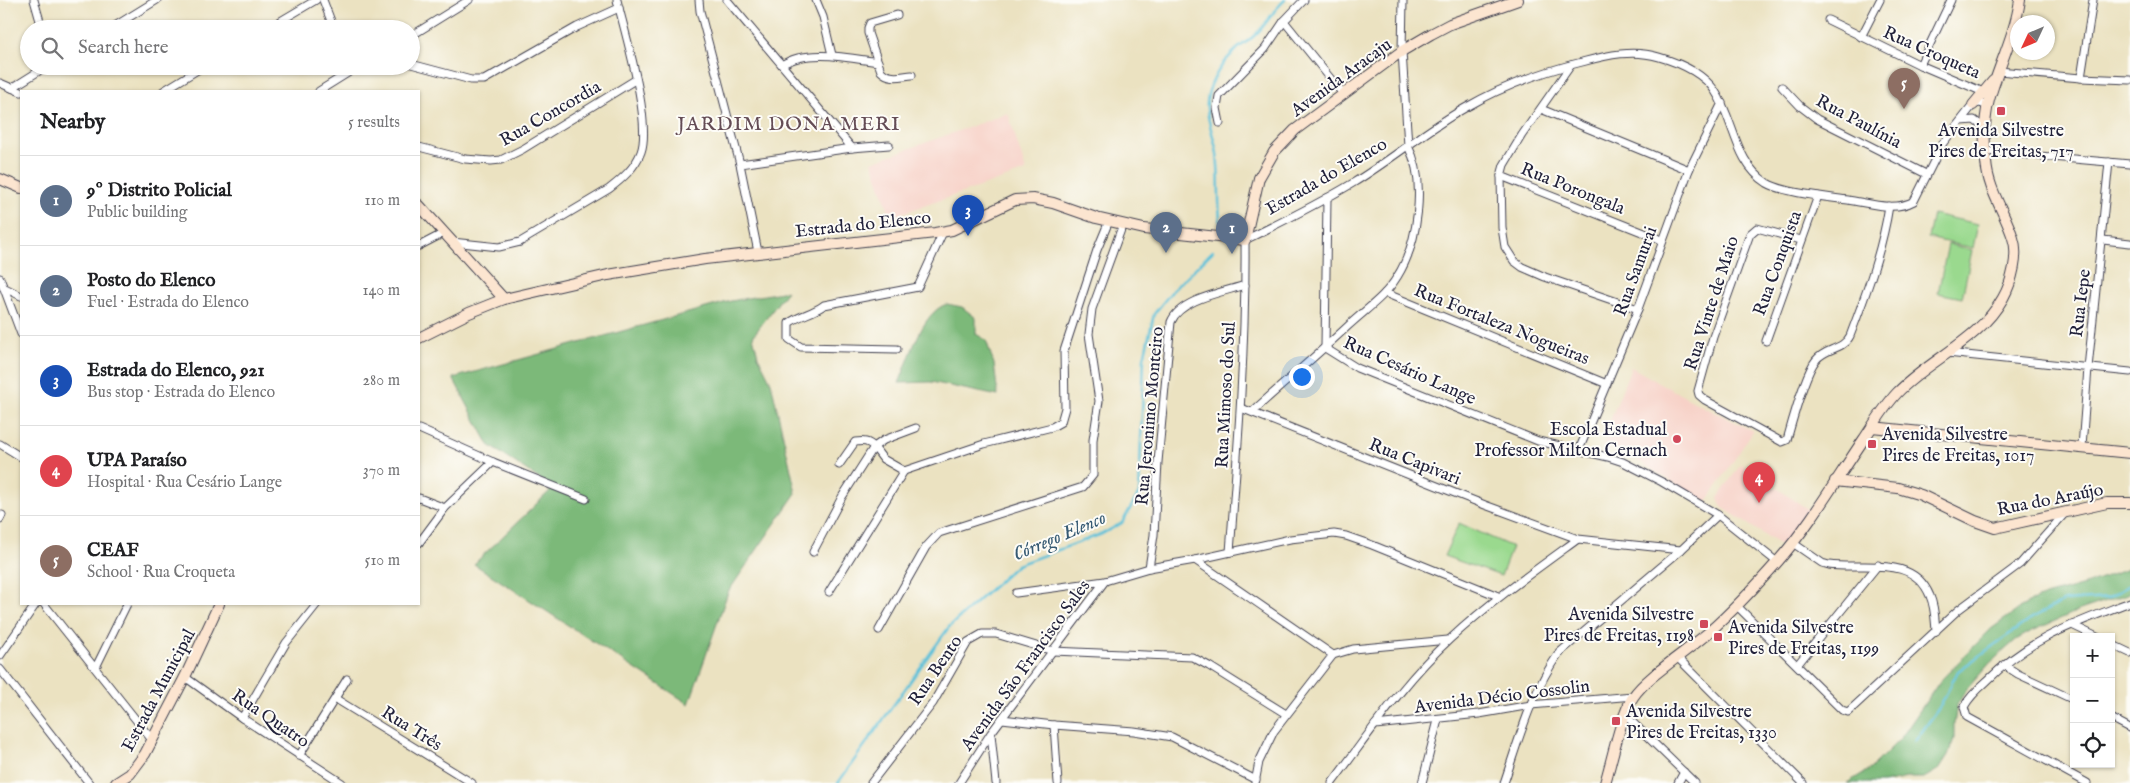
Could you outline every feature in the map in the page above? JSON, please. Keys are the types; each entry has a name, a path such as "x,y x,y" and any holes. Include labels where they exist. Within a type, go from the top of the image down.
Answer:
{"street":[{"path":"34,0 40,20"},
{"path":"125,20 157,0"},
{"path":"282,20 316,0"},
{"path":"323,0 331,20"},
{"path":"420,30 469,0"},
{"path":"452,242 499,247 520,242 620,180 633,167 641,151 644,134 643,114 617,0"},
{"path":"699,0 700,11 740,164 758,252"},
{"path":"727,0 852,148"},
{"path":"816,0 823,17 832,55"},
{"path":"1220,123 1217,108 1219,96 1265,49 1284,21 1304,0"},
{"path":"1252,412 1385,293 1404,264 1418,208 1416,165 1408,146 1402,51 1403,0"},
{"name":"Avenida Aracaju","path":"1245,240 1259,178 1267,162 1295,130 1402,51 1450,24 1518,0"},
{"name":"Rua Croqueta","path":"1861,37 1880,0"},
{"path":"1920,65 1951,0"},
{"path":"1605,783 1625,715 1633,696 1737,606 1778,562 1793,544 1896,394 1971,335 1993,312 2003,298 2012,269 2015,249 2013,238 1988,179 1985,151 1987,97 2012,32 2020,0"},
{"path":"2081,78 2093,0"},
{"path":"420,66 471,80 484,80 578,27 619,8"},
{"path":"896,15 874,21 869,25 868,33 881,71 888,76 912,74"},
{"name":"Rua Croqueta","path":"1828,20 1987,97"},
{"path":"1284,21 1343,94"},
{"name":"Estrada do Elenco","path":"504,299 608,275 758,252 943,232 952,230 1015,200 1033,199 1144,230 1245,240 1327,198 1464,109 1508,86 1571,64 1608,54 1636,52 1658,56 1682,64 1700,75 1715,90 1722,103 1742,156 1759,176 1775,186 1818,196 1889,206 1902,206 1914,201 1943,143 1973,105"},
{"path":"782,65 793,59 832,55 878,62"},
{"path":"1571,64 1510,152 1500,176 1502,228 1505,247 1514,261 1522,267 1545,277 1638,309"},
{"path":"12,88 33,75"},
{"path":"165,90 189,75"},
{"path":"320,90 341,75"},
{"path":"1996,75 2130,80"},
{"name":"Rua Concordia","path":"420,147 465,159 501,160 635,80"},
{"path":"0,83 20,92"},
{"name":"Rua Paulínia","path":"1782,87 1800,106 1817,119 1926,174"},
{"path":"1973,105 1987,97"},
{"name":"Rua Samurai","path":"1579,450 1638,309 1688,170 1722,103"},
{"path":"1541,109 1688,170"},
{"path":"1962,121 1974,120 1986,129"},
{"path":"740,164 852,148 889,145"},
{"path":"1985,151 2130,164"},
{"name":"Rua Iepe","path":"2082,447 2109,162"},
{"name":"Rua Porongala","path":"1500,176 1662,240"},
{"path":"0,180 20,188"},
{"name":"Rua Conquista","path":"1766,341 1818,196"},
{"path":"1325,348 1327,198"},
{"path":"420,206 504,299 420,338"},
{"name":"Rua Vinte de Maio","path":"1801,240 1757,228 1750,234 1713,338 1698,392 1705,400 1779,441 1787,440 1813,364 1821,355 1844,344 1850,336 1875,268 1889,206"},
{"path":"830,592 904,471 984,444 1052,427 1061,422 1065,408 1064,351 1097,250 1109,221"},
{"path":"879,630 926,547 939,533 1083,487 1091,479 1094,470 1093,440 1099,401 1088,334 1092,309 1123,224"},
{"path":"897,348 800,347 789,339 789,324 797,317 819,309 824,305 918,287 943,232"},
{"path":"420,246 444,234"},
{"name":"Rua Mimoso do Sul","path":"1230,552 1241,408 1246,285 1245,240"},
{"path":"2103,240 2130,242"},
{"path":"0,278 18,318"},
{"name":"Rua Jeronimo Monteiro","path":"1149,568 1154,535 1158,462 1171,322 1174,314 1192,303 1246,285"},
{"path":"3,287 20,296"},
{"name":"Rua Fortaleza Nogueiras","path":"1385,293 1607,384"},
{"name":"Rua Cesário Lange","path":"1325,348 1356,368 1538,441 1623,462 1662,482 1718,515 1778,562"},
{"path":"1946,353 2130,372"},
{"name":"Rua Capivari","path":"1241,408 1485,505 1578,539 1682,550"},
{"path":"1872,427 2130,452"},
{"path":"813,552 842,497 874,447 884,440 916,428"},
{"path":"420,429 493,462 586,499"},
{"path":"838,465 856,442 863,441 870,443 883,459 904,471"},
{"path":"0,444 20,456"},
{"path":"420,542 445,508 493,462"},
{"name":"Rua do Araújo","path":"1835,481 1898,488 1921,495 1975,521 1995,528 2107,503 2130,503"},
{"path":"420,498 445,508"},
{"path":"1737,606 1798,664 1842,710 1846,712 1852,711 1976,595 2020,564 2067,511"},
{"path":"1504,783 1531,705 1559,653 1682,550 1718,515"},
{"name":"Avenida São Francisco Sales","path":"959,783 991,733 1105,581 1149,568 1298,538 1334,534 1346,536 1498,596"},
{"path":"1332,783 1375,725 1448,640 1498,596 1578,539"},
{"path":"1793,544 1822,563 1829,565 1878,565 1902,569 1915,576 1924,585 1931,597 1936,631"},
{"path":"1195,560 1333,656"},
{"path":"1798,664 1878,565"},
{"path":"1016,593 1105,581"},
{"path":"2087,783 1967,717 1964,710 1966,704 2004,665 2037,642 2072,624 2130,602"},
{"path":"0,656 35,605"},
{"path":"45,605 96,667 152,740"},
{"path":"96,667 127,605"},
{"name":"Estrada Municipal","path":"116,783 130,774 152,740 185,677 219,605"},
{"path":"242,718 286,643 316,605"},
{"path":"2072,624 2089,633"},
{"name":"Rua Bento","path":"871,783 933,703 968,642 982,634 996,634 1053,651 1192,658 1209,666 1286,714"},
{"path":"1002,719 1134,731 1172,737 1256,781 1265,746 1274,730 1333,656 1353,648 1448,640"},
{"path":"2115,646 2130,653"},
{"path":"1678,658 1803,783"},
{"path":"2004,665 2018,674 2070,698"},
{"path":"0,669 89,783"},
{"name":"Rua Quatro","path":"185,677 242,718 342,783"},
{"path":"300,756 347,679"},
{"name":"Avenida Décio Cossolin","path":"1375,725 1438,720 1531,705 1633,696"},
{"name":"Rua Três","path":"336,699 472,783"},
{"path":"1625,715 1695,783"},
{"path":"1422,783 1438,720"},
{"path":"2115,720 2130,728"},
{"path":"1054,725 1058,783"},
{"path":"991,733 996,783"},
{"path":"1678,783 1684,772"}],"shaded area":[{"path":"1008,113 1026,171 891,217 872,162"},
{"name":"Escola Estadual Professor Milton Cernach","path":"1631,367 1694,402 1753,431 1706,503 1629,455 1603,446 1610,421"},
{"path":"1741,464 1809,510 1786,549 1722,507 1718,498"}],"green space":[{"path":"1933,214 1978,224 1973,248 1928,238"},
{"path":"1948,244 1972,250 1962,298 1938,293"},
{"path":"787,291 753,336 758,356 771,382 796,493 728,592 689,704 474,564 553,488 489,445 453,378 731,301"},
{"path":"947,304 962,307 976,318 976,334 986,340 994,364 998,396 931,382 899,383 923,326 930,316"},
{"path":"1459,523 1512,547 1501,576 1444,556"},
{"path":"2130,568 2130,593 2080,610 2030,632 2016,640 1990,663 1966,690 1957,705 1954,739 1948,755 1939,769 1924,778 1907,778 1883,783 1847,783 1870,769 1901,738 1940,681 1991,629 2029,602 2088,584"}],"waterway":[{"path":"1220,222 1218,163 1207,109 1208,93 1214,78 1224,63 1259,31 1285,0"},
{"name":"Córrego Elenco","path":"838,783 949,627 1017,565 1102,534 1122,523 1139,493 1144,358 1154,314 1173,290 1213,251"},
{"path":"1915,741 1939,708 1958,671 2032,618 2064,601 2108,598 2130,585"}],"place":[{"name":"CEAF","path":"1904,109"},
{"name":"Avenida Silvestre Pires de Freitas, 717","path":"2001,111"},
{"name":"Estrada do Elenco, 921","path":"968,236"},
{"name":"Posto do Elenco","path":"1166,253"},
{"name":"9º Distrito Policial","path":"1232,254"},
{"name":"Escola Estadual Professor Milton Cernach","path":"1677,439"},
{"name":"Avenida Silvestre Pires de Freitas, 1017","path":"1872,444"},
{"name":"UPA Paraíso","path":"1759,503"},
{"name":"Avenida Silvestre Pires de Freitas, 1198","path":"1704,624"},
{"name":"Avenida Silvestre Pires de Freitas, 1199","path":"1718,637"},
{"name":"Avenida Silvestre Pires de Freitas, 1330","path":"1616,721"}],"district":[{"name":"JARDIM DONA MERI","path":"789,123"}]}
